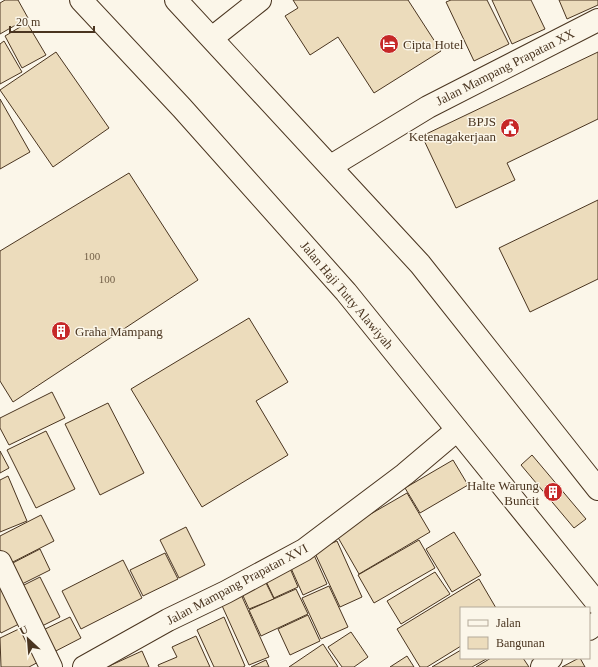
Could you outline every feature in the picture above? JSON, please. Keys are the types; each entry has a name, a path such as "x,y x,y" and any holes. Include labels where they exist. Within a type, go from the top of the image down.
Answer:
{"main road":[{"name":"Jalan Haji Tutty Alawiyah","path":"81,0 291,228 346,292 598,604"},
{"path":"176,0 420,264 598,489"},
{"path":"212,38 260,0"},
{"name":"Jalan Mampang Prapatan XX","path":"331,166 428,107 598,20"},
{"name":"Jalan Mampang Prapatan XVI","path":"84,667 168,620 226,592 304,550 404,474 457,430"},
{"path":"0,562 51,667"},
{"path":"590,628 598,622"},
{"path":"542,667 550,659"}],"building":[{"path":"5,0 18,0 28,18 0,34 0,3"},
{"name":"Cipta Hotel","path":"293,0 408,0 441,51 374,93 338,37 310,55 285,16 298,8"},
{"path":"451,0 487,0 509,44 474,61 446,2"},
{"path":"492,0 531,0 545,29 512,44"},
{"path":"559,0 598,0 598,5 567,19"},
{"path":"27,23 46,55 22,68 5,36"},
{"path":"4,41 22,72 0,84 0,44"},
{"path":"56,52 109,128 53,167 0,90"},
{"name":"BPJS Ketenagakerjaan","path":"598,52 598,119 507,163 515,180 456,208 422,136"},
{"path":"0,99 30,152 0,169"},
{"name":"Graha Mampang","path":"129,173 198,280 13,402 0,381 0,251"},
{"path":"598,200 598,279 530,312 499,248"},
{"path":"249,318 288,382 256,401 288,455 202,507 131,389"},
{"path":"52,392 65,418 9,445 0,428 0,418"},
{"path":"108,403 144,473 100,495 65,424"},
{"path":"46,431 75,489 36,508 7,450"},
{"path":"0,451 9,468 0,473"},
{"name":"Halte Warung Buncit","path":"532,455 586,519 574,528 521,465"},
{"path":"453,460 468,485 420,513 405,488"},
{"path":"8,476 27,521 0,532 0,480"},
{"path":"407,493 430,532 359,574 336,534"},
{"path":"41,515 54,541 7,565 0,551 0,536"},
{"path":"186,527 205,565 179,578 160,540"},
{"path":"454,532 481,575 452,592 426,549"},
{"path":"419,540 435,568 374,603 358,575"},
{"path":"337,541 362,597 340,607 314,551"},
{"path":"40,549 50,570 16,587 5,567"},
{"path":"165,553 178,579 143,596 130,570"},
{"path":"314,555 327,584 303,595 290,566"},
{"path":"123,560 142,598 81,629 62,591"},
{"path":"0,565 27,620 1,633 0,631"},
{"path":"289,566 298,587 274,598 264,577"},
{"path":"435,572 450,594 401,624 387,601"},
{"path":"40,577 60,617 38,628 18,588"},
{"path":"263,577 274,599 249,609 239,587"},
{"path":"479,579 495,607 460,607 460,647 427,667 420,667 397,629"},
{"path":"329,586 348,627 321,639 302,598"},
{"path":"296,589 308,614 261,636 249,610"},
{"path":"239,590 269,657 249,665 219,599"},
{"path":"308,615 320,641 290,655 278,629"},
{"path":"70,617 81,638 50,654 39,632"},
{"path":"224,617 245,666 243,667 214,667 197,630"},
{"path":"23,627 44,659 29,667 1,667 0,638"},
{"path":"351,632 368,657 354,667 342,667 328,647"},
{"path":"196,636 210,667 159,667 158,665 177,657 172,647"},
{"path":"323,644 338,667 289,667"},
{"path":"142,651 149,667 107,667"},
{"path":"460,651 460,659 486,659 472,667 432,667"},
{"path":"407,656 414,667 390,667"},
{"path":"489,659 524,659 529,667 476,667"},
{"path":"577,659 581,659 585,667 562,667"},
{"path":"266,660 269,667 251,667"}],"place":[{"name":"Cipta Hotel","path":"389,44"},
{"name":"BPJS Ketenagakerjaan","path":"510,128"},
{"name":"Graha Mampang","path":"61,331"},
{"name":"Halte Warung Buncit","path":"553,492"}]}
